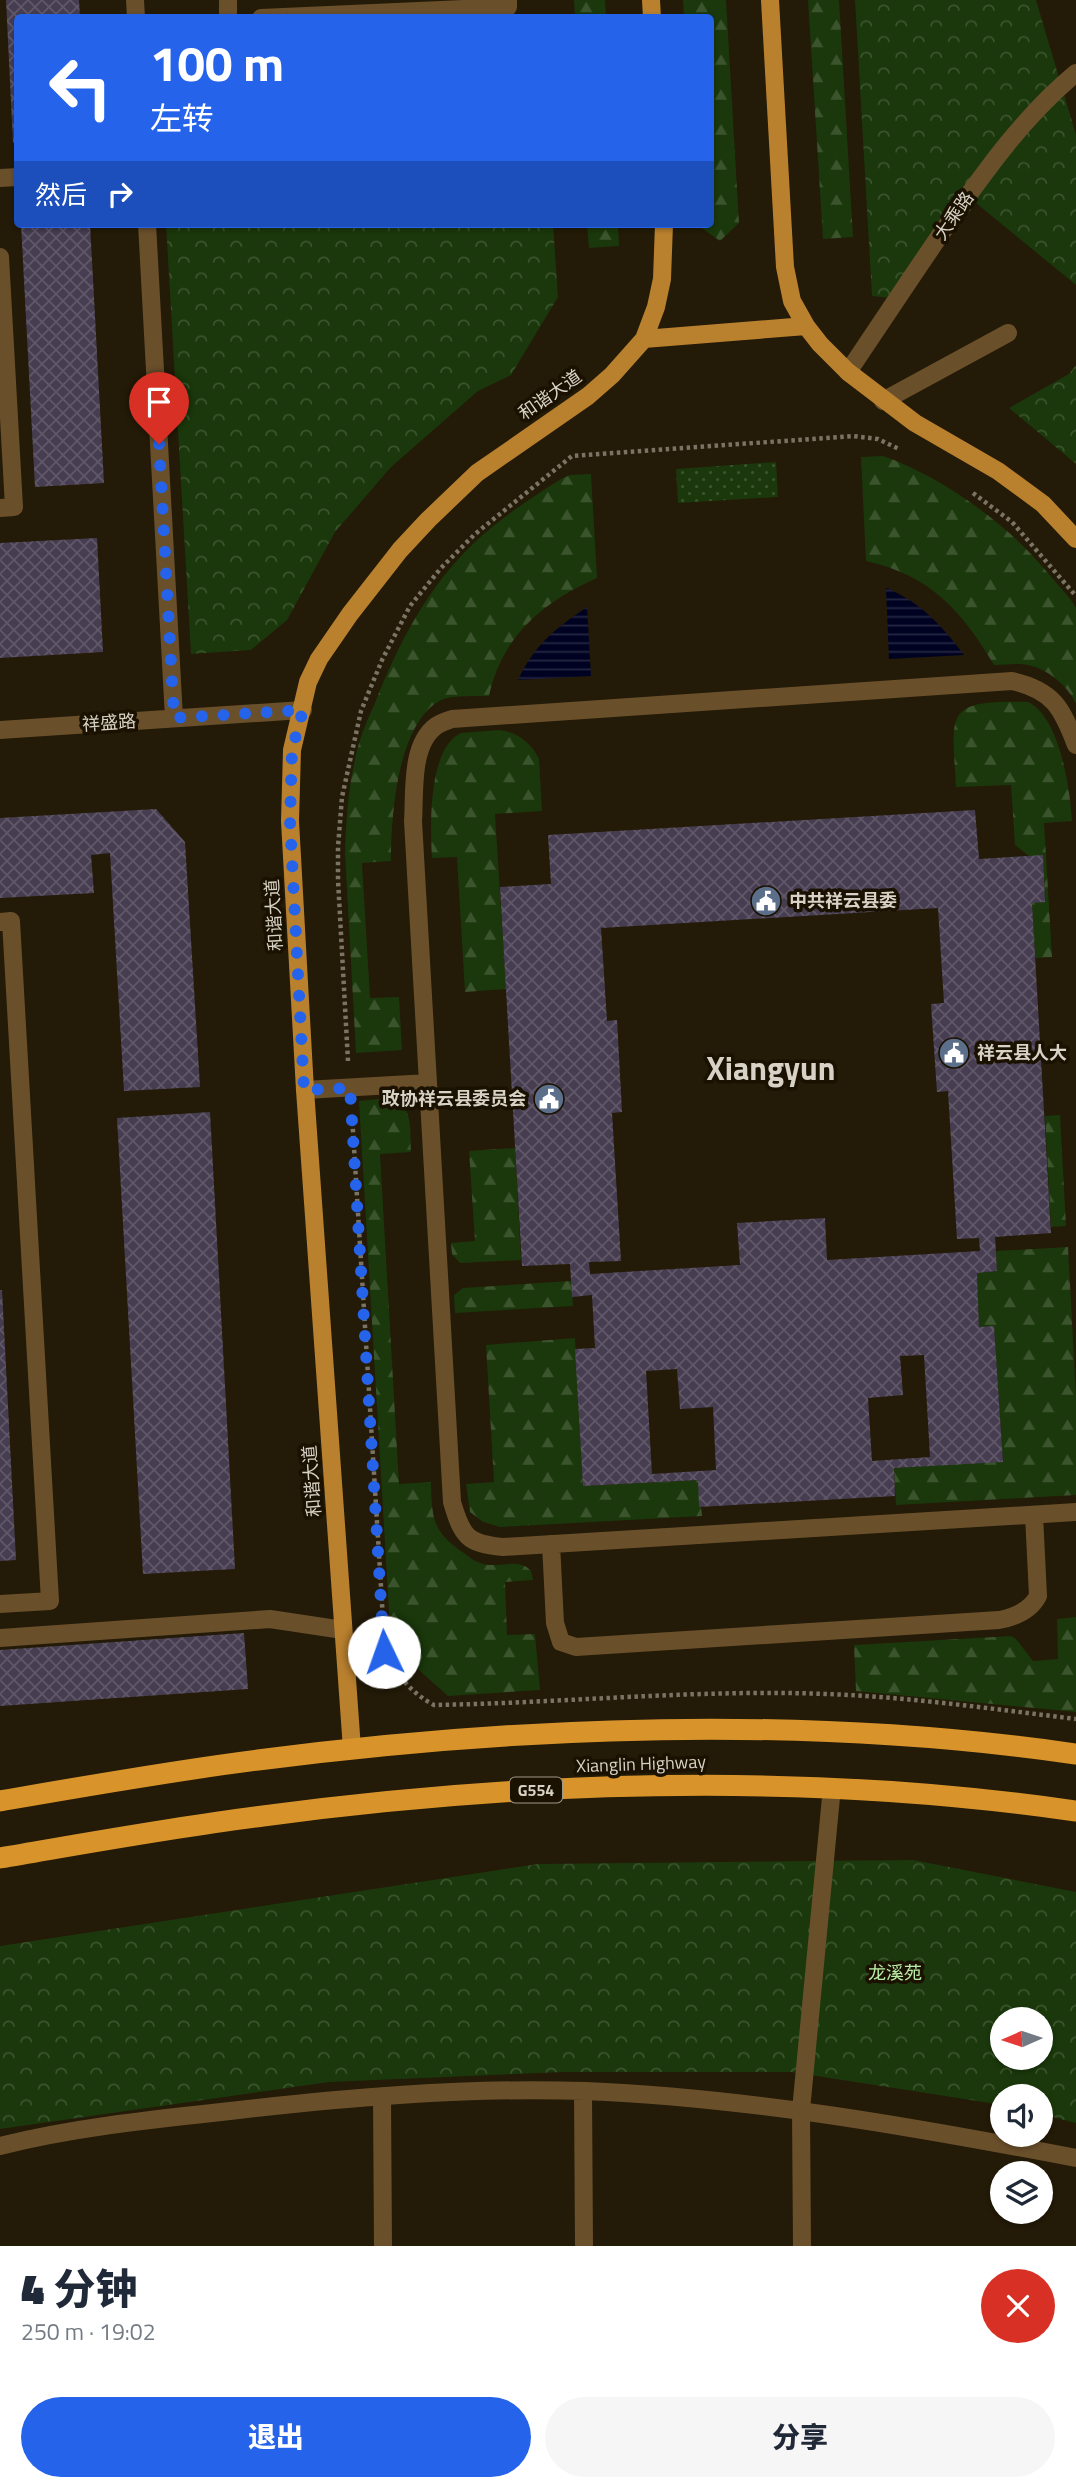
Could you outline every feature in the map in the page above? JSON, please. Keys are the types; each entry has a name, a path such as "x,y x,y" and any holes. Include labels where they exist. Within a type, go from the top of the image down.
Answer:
{"highway":[{"name":"Xianglin Highway","path":"0,1801 169,1772 352,1749 476,1737 594,1731 709,1728 823,1730 932,1736 1076,1754"},
{"name":"Xianglin Highway","path":"0,1858 263,1815 480,1793 596,1787 710,1784 832,1787 928,1793 1076,1811"}],"main road":[{"path":"770,0 785,267 792,300 820,344 848,372 915,423 998,471 1043,505 1076,539"},
{"name":"和谐大道","path":"352,1749 304,1090 290,821 292,750 308,682 319,659 349,614 400,550 477,473 589,396 644,339 656,307 662,279 664,228"},
{"path":"644,339 807,326"}],"street":[{"path":"343,14 508,6 508,0"},
{"name":"大乘路","path":"848,372 939,236 1009,141 1040,105 1076,73"},
{"path":"147,228 174,718"},
{"path":"0,257 14,508 0,508"},
{"path":"883,401 1008,333"},
{"path":"1076,745 1067,721 1054,701 1043,691 1012,681 452,719 436,726 420,750 414,821 452,1502 458,1525 469,1539 483,1546 503,1547 1076,1512"},
{"name":"祥盛路","path":"0,730 303,710"},
{"path":"0,922 11,921 50,1601 0,1604"},
{"path":"304,1090 428,1083"},
{"path":"551,1544 555,1623 561,1642 576,1647 1014,1618 1035,1603 1038,1596 1034,1515"},
{"path":"0,1638 270,1619 343,1630"},
{"path":"802,2246 801,2110 832,1787"},
{"path":"583,2091 584,2246"},
{"path":"0,2146 33,2138 168,2118 382,2096 583,2091 670,2096 801,2110 1076,2158"},
{"path":"382,2096 383,2246"}],"path":[{"path":"909,454 878,439 853,436 572,456 475,534 441,568 410,606 382,660 361,711 342,797 338,880 384,1652 404,1682 421,1698 433,1704 677,1694 828,1694 952,1704 1076,1719"},
{"path":"970,491 1012,522 1076,596"}],"green space":[{"path":"574,0 605,0 606,14 575,14"},
{"path":"683,0 726,0 739,223 720,241 702,228 714,228 714,14 684,14"},
{"path":"808,0 839,0 853,237 823,239"},
{"path":"855,0 1036,0 1076,135 1076,285 976,203 901,299 872,296"},
{"path":"166,228 553,228 558,297 511,375 478,391 391,467 335,532 287,620 251,650 191,654"},
{"path":"587,228 618,228 619,246 589,248"},
{"path":"1076,365 1076,464 1009,408 1069,374"},
{"path":"883,456 943,484 981,510 1031,554 1071,600 1076,608 1076,704 1063,685 1043,670 1024,664 994,665 970,628 942,598 908,576 866,561 861,457"},
{"path":"776,462 778,497 678,503 676,469"},
{"path":"591,474 597,578 559,598 528,624 504,656 489,696 441,700 426,712 406,749 395,797 391,861 362,863 370,998 399,997 402,1050 356,1053 345,853 350,784 366,723 404,638 429,597 458,559 496,524 550,486 570,475"},
{"path":"1028,702 1039,710 1048,722 1055,738 1066,773 1071,807 1072,821 1044,823 1052,957 1035,958 1032,903 1045,901 1043,856 1030,857 1015,845 1011,785 956,787 954,742 959,716 967,708 980,704"},
{"path":"500,730 523,739 539,759 542,811 495,814 506,989 465,992 457,857 432,858 433,789 442,754 450,741 461,733"},
{"path":"389,1098 403,1105 409,1119 411,1136 411,1152 380,1154 399,1484 431,1482 433,1515 440,1531 469,1557 489,1565 522,1565 531,1571 533,1580 505,1582 507,1635 535,1634 540,1690 448,1696 391,1645 359,1101"},
{"path":"1060,1115 1066,1226 1051,1227 1045,1116"},
{"path":"515,1148 521,1260 460,1263 452,1254 451,1243 475,1241 469,1151"},
{"path":"1068,1247 1076,1396 1076,1495 896,1505 894,1468 1003,1461 994,1326 979,1327 977,1273 997,1271 996,1251"},
{"path":"571,1281 573,1306 455,1313 454,1295 463,1288"},
{"path":"575,1338 583,1486 698,1480 702,1516 500,1527 483,1522 470,1512 466,1484 494,1482 486,1345"},
{"path":"1076,1617 1076,1712 856,1691 854,1645 1011,1636 1033,1661 1058,1659 1057,1619"},
{"name":"龙溪苑","path":"913,1860 1076,1892 1076,2123 1053,2117 1053,2084 990,2084 990,2103 791,2072 563,2072 329,2082 0,2129 0,1946 538,1864"}],"water":[{"path":"886,588 910,600 930,616 964,655 889,659"},
{"path":"587,607 591,676 518,680 531,656 547,638"}],"building":[{"path":"6,0 79,0 80,14 14,14 13,143"},
{"path":"21,228 90,228 104,483 35,487"},
{"path":"97,538 103,652 0,658 0,543"},
{"path":"156,809 185,842 200,1087 124,1091 110,853 91,855 94,893 0,898 0,818"},
{"path":"975,810 979,859 1043,855 1045,902 1032,903 1051,1233 995,1237 997,1271 977,1273 979,1327 994,1326 1003,1462 894,1468 895,1496 699,1507 698,1480 583,1486 575,1349 595,1348 592,1295 572,1297 570,1264 522,1266 500,887 551,884 548,835","holes":["938,908 944,1003 931,1004 937,1092 948,1091 957,1239 979,1238 980,1251 827,1260 825,1218 737,1223 740,1265 590,1274 589,1262 621,1261 612,1113 622,1112 617,1020 607,1021 601,928","924,1355 930,1457 872,1461 868,1398 903,1395 900,1356","677,1369 680,1409 713,1407 716,1470 652,1474 646,1371"]},
{"path":"210,1112 235,1569 143,1574 117,1118"},
{"path":"0,1290 16,1560 0,1561"},
{"path":"244,1633 248,1689 0,1706 0,1650"}],"place":[{"name":"中共祥云县委","path":"766,901"},
{"name":"祥云县人大","path":"954,1053"},
{"name":"政协祥云县委员会","path":"549,1099"}],"district":[{"name":"Xiangyun","path":"771,1069"}],"route":[{"path":"159,444 174,718 303,710 292,750 290,821 304,1090 350,1088 384,1652"}]}
